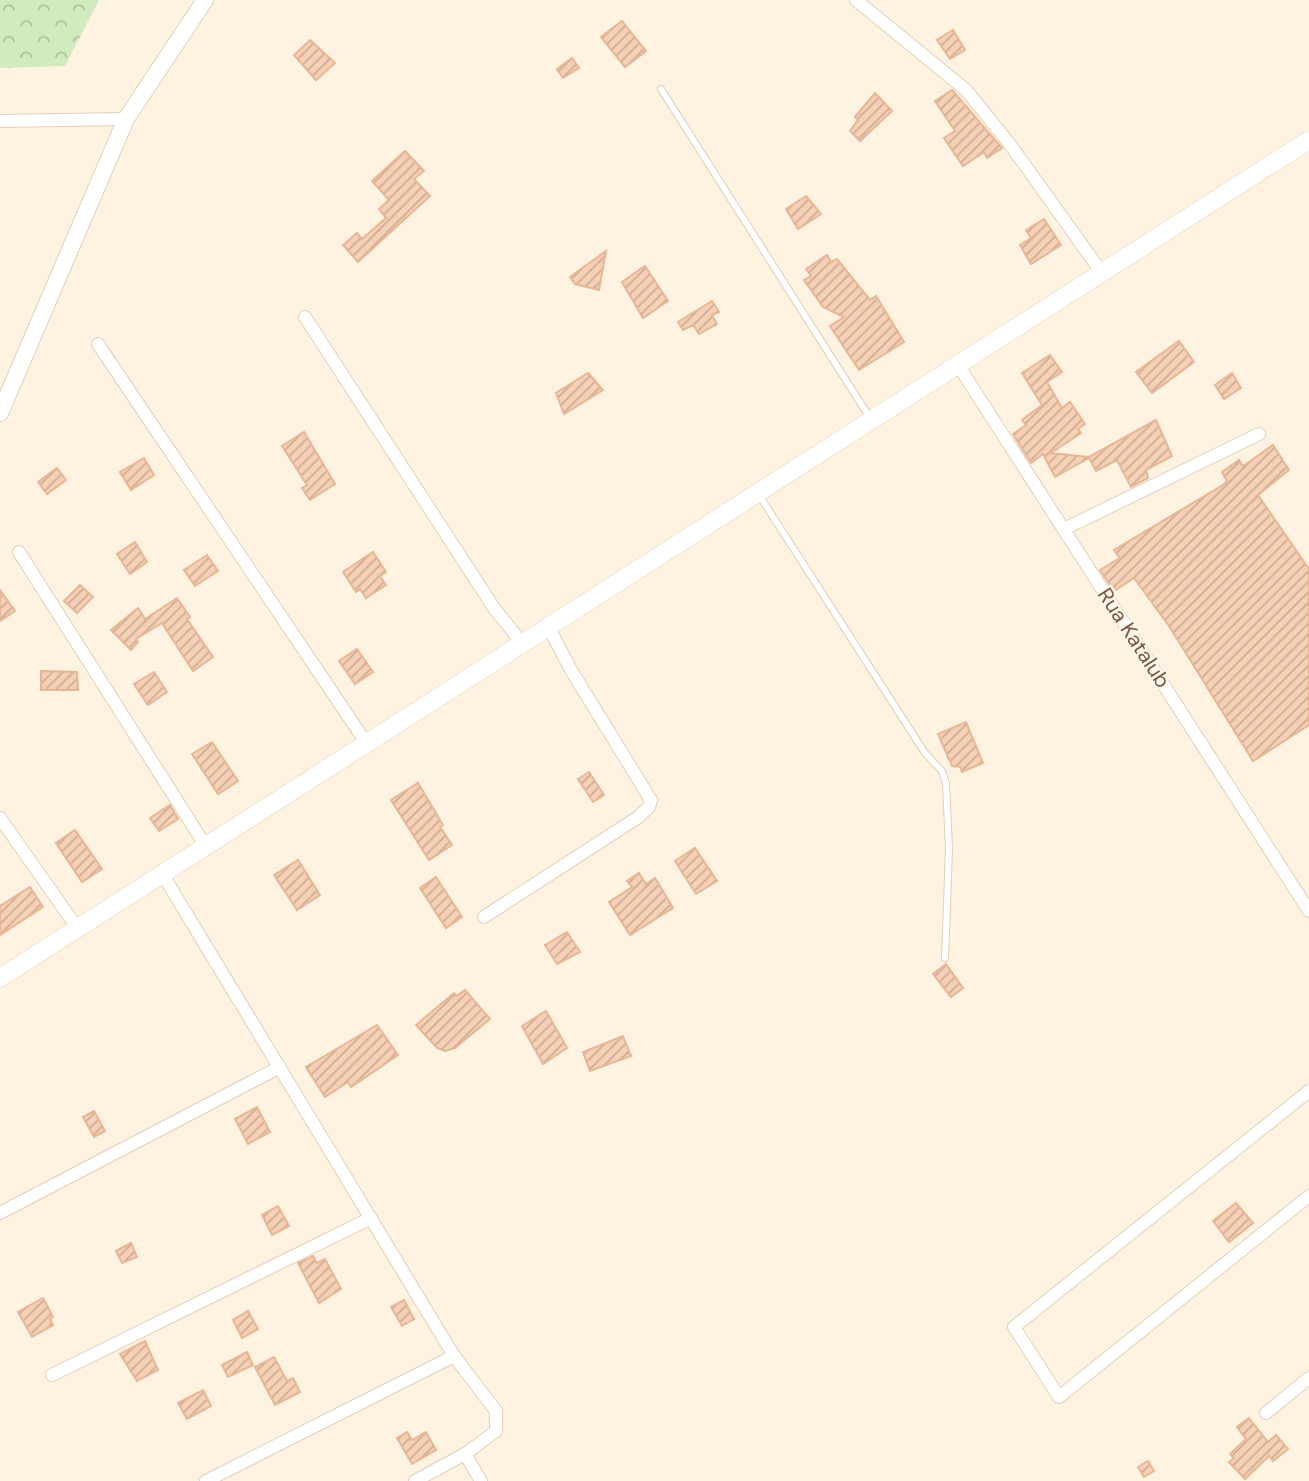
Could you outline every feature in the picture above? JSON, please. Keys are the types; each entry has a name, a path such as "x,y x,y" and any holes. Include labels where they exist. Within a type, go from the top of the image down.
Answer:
{"main road":[{"path":"0,978 1309,140"}],"street":[{"path":"0,413 125,119 205,0"},
{"path":"856,0 966,90 1009,143 1101,274"},
{"path":"0,121 125,119"},
{"path":"305,317 494,608 522,643"},
{"path":"98,344 368,744"},
{"name":"Rua Katalub","path":"958,365 1309,911"},
{"path":"1064,529 1259,434"},
{"path":"19,552 206,848"},
{"path":"484,917 637,818 649,807 651,800 571,670 549,628"},
{"path":"0,818 78,929"},
{"path":"163,875 454,1356 496,1411 496,1431 465,1454 415,1481"},
{"path":"0,1213 279,1067"},
{"path":"1309,1091 1014,1327 1059,1397 1309,1196"},
{"path":"52,1375 371,1218"},
{"path":"206,1481 454,1356"},
{"path":"1266,1413 1309,1378"},
{"path":"465,1454 481,1481"}],"lane":[{"path":"661,89 872,421"},
{"path":"758,493 925,753 943,771 949,849 945,958"}],"green space":[{"path":"0,0 99,0 65,66 0,68"}],"building":[{"path":"622,21 646,51 625,67 601,37"},
{"path":"953,30 965,50 950,59 937,40"},
{"path":"310,40 335,63 316,80 294,55"},
{"path":"572,58 579,68 563,78 557,69"},
{"path":"952,90 1002,148 987,158 984,152 963,166 944,138 955,131 935,101"},
{"path":"875,93 892,111 860,141 850,131 858,120 855,117"},
{"path":"405,151 424,171 414,179 430,196 358,262 343,245 357,233 362,239 386,218 379,209 389,200 372,181"},
{"path":"806,196 821,214 798,229 786,209"},
{"path":"1044,219 1061,245 1031,264 1020,245 1031,238 1026,230"},
{"path":"606,251 599,290 575,284 570,277"},
{"path":"827,255 831,262 837,259 870,300 876,296 904,342 859,370 830,326 844,317 823,307 804,280 811,276 806,269"},
{"path":"645,266 668,301 643,318 622,282"},
{"path":"712,301 719,312 712,315 717,324 699,334 693,325 683,330 678,322"},
{"path":"1179,341 1194,362 1152,393 1136,372"},
{"path":"1050,355 1062,372 1047,382 1062,408 1070,402 1085,424 1078,429 1081,433 1051,453 1089,457 1156,420 1172,456 1146,470 1148,478 1131,487 1117,460 1096,471 1089,458 1055,477 1043,454 1031,463 1013,434 1026,425 1022,420 1042,405 1022,373"},
{"path":"588,373 603,390 564,414 556,393"},
{"path":"1232,373 1241,388 1224,399 1215,385"},
{"path":"304,432 335,484 310,500 302,488 307,485 282,446"},
{"path":"1273,445 1289,470 1258,495 1309,569 1309,725 1253,761 1169,626 1134,578 1114,591 1100,570 1120,558 1114,550 1223,485 1227,481 1222,472 1239,460 1243,466"},
{"path":"144,458 154,475 131,490 120,472"},
{"path":"57,468 66,480 47,494 38,482"},
{"path":"135,542 147,562 130,574 117,554"},
{"path":"373,552 386,572 380,576 386,585 366,598 360,589 356,592 343,572"},
{"path":"207,555 218,571 195,586 184,570"},
{"path":"80,585 93,597 77,613 64,601"},
{"path":"0,590 15,611 0,621"},
{"path":"177,598 190,617 187,619 213,657 193,671 162,623 136,639 138,642 131,650 111,630 138,608 145,619"},
{"path":"357,649 373,672 355,684 339,661"},
{"path":"41,671 77,672 78,690 41,690"},
{"path":"154,672 167,692 148,705 134,684"},
{"path":"966,722 983,763 962,772 960,767 952,766 938,734"},
{"path":"212,742 238,781 218,794 192,754"},
{"path":"589,772 604,795 593,802 578,779"},
{"path":"418,783 452,845 429,860 391,800"},
{"path":"170,805 178,819 159,831 150,818"},
{"path":"75,830 102,869 82,882 56,843"},
{"path":"695,848 717,881 696,894 675,861"},
{"path":"298,860 320,895 297,910 274,875"},
{"path":"639,873 646,884 655,878 673,908 630,935 609,902 632,887 627,881"},
{"path":"436,877 462,917 446,928 420,888"},
{"path":"30,887 43,907 0,935 0,906"},
{"path":"567,932 580,952 557,964 545,945"},
{"path":"946,964 963,988 951,997 933,974"},
{"path":"465,990 490,1019 455,1048 445,1051 437,1048 416,1025 454,993 457,996"},
{"path":"546,1011 567,1048 543,1064 522,1026"},
{"path":"377,1025 398,1055 351,1087 348,1082 325,1097 306,1067"},
{"path":"623,1036 631,1056 590,1071 583,1052"},
{"path":"257,1107 270,1132 248,1144 235,1119"},
{"path":"94,1111 105,1131 94,1137 83,1117"},
{"path":"1236,1203 1253,1223 1229,1242 1213,1221"},
{"path":"278,1206 289,1226 272,1235 262,1215"},
{"path":"131,1243 137,1257 122,1263 116,1251"},
{"path":"313,1256 317,1263 325,1259 341,1289 319,1303 298,1263"},
{"path":"43,1298 53,1317 50,1319 53,1325 32,1337 18,1312"},
{"path":"404,1300 414,1319 402,1326 391,1307"},
{"path":"248,1311 258,1329 242,1338 233,1320"},
{"path":"145,1341 158,1370 137,1381 120,1354"},
{"path":"247,1352 253,1365 228,1377 222,1365"},
{"path":"274,1357 287,1381 293,1378 300,1392 275,1405 255,1367"},
{"path":"203,1390 211,1406 187,1419 178,1403"},
{"path":"1249,1418 1268,1442 1276,1435 1288,1449 1273,1461 1269,1456 1245,1479 1229,1462 1234,1458 1230,1454 1246,1439 1237,1427"},
{"path":"407,1432 412,1440 426,1432 436,1450 412,1464 397,1438"},
{"path":"1148,1461 1154,1471 1144,1477 1138,1467"}]}
